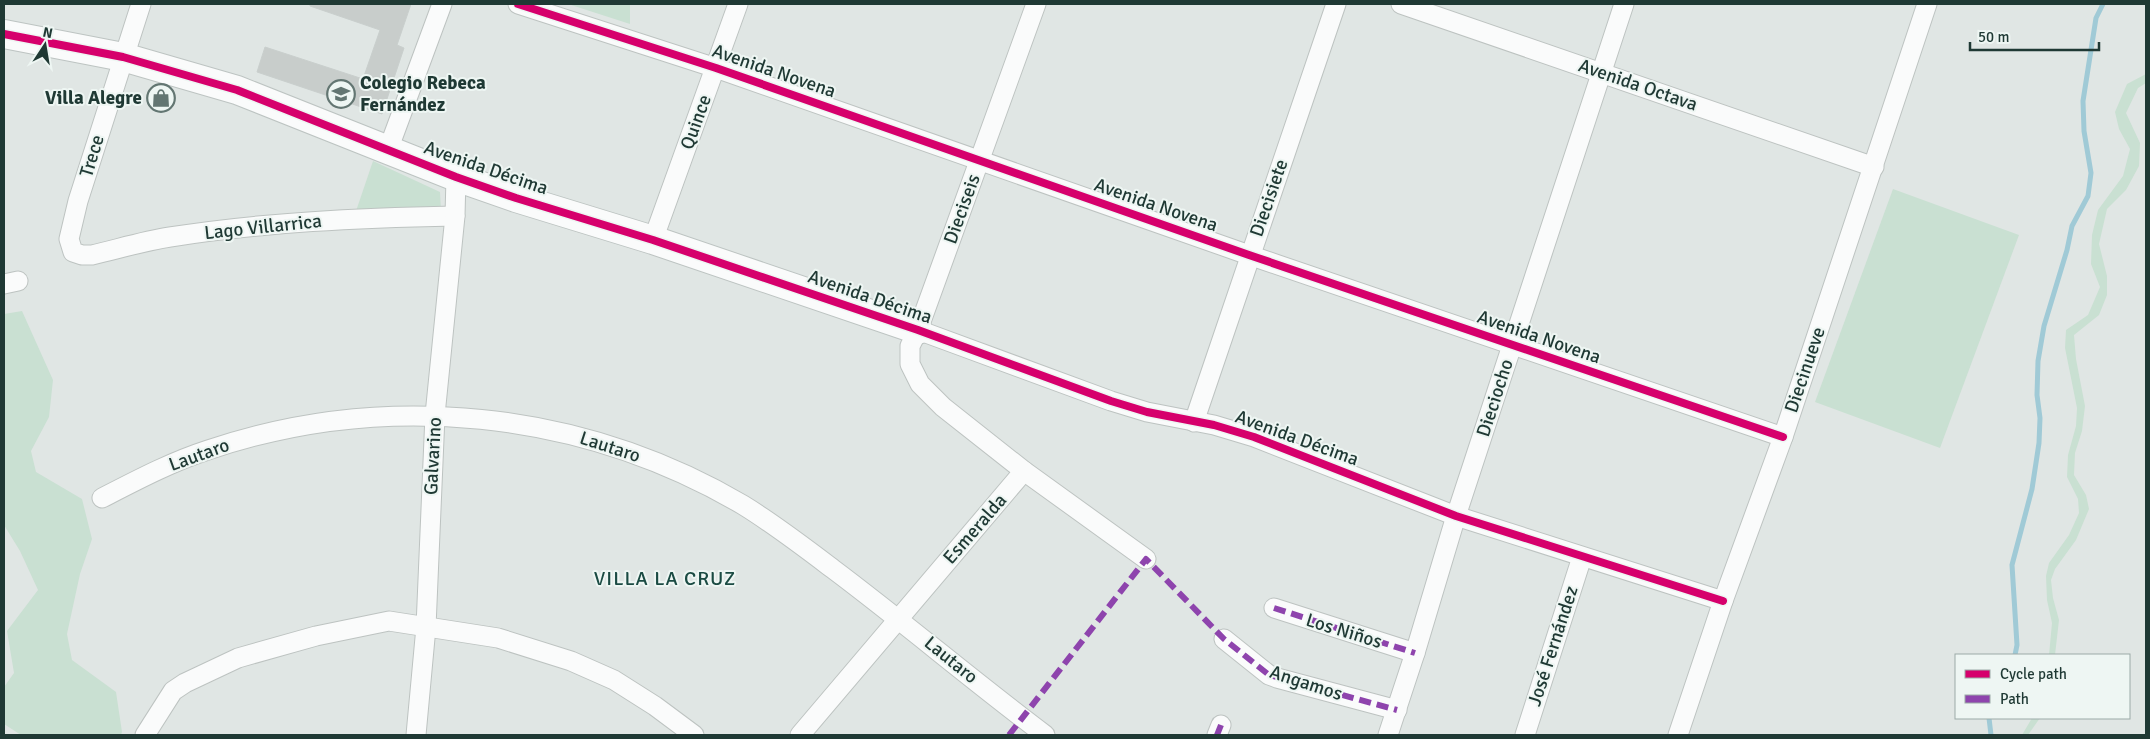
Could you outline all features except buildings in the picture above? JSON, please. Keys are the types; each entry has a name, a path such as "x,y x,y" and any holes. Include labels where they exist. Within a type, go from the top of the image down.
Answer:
{"street":[{"name":"Trece","path":"73,252 69,239 78,201 140,4"},
{"path":"388,150 442,4"},
{"name":"Avenida Novena","path":"518,4 716,68 1249,255 1783,437"},
{"name":"Quince","path":"653,240 738,4"},
{"name":"Dieciseis","path":"918,330 1036,4"},
{"name":"Diecisiete","path":"1194,422 1249,255 1336,4"},
{"name":"Avenida Octava","path":"1401,4 1874,167"},
{"name":"Dieciocho","path":"1388,735 1456,516 1600,72 1624,4"},
{"name":"Diecinueve","path":"1678,735 1723,601 1783,437 1928,4"},
{"name":"Avenida Décima","path":"4,34 123,57 237,90 516,198 653,240 918,330 1111,401 1194,422 1214,425 1254,437 1456,516 1723,601"},
{"name":"Galvarino","path":"416,735 426,627 435,416 455,216 456,176"},
{"name":"Lago Villarrica","path":"73,252 82,255 92,255 168,237 266,225 352,218 455,216"},
{"path":"918,330 910,346 910,364 920,384 943,407 1024,471 1146,559"},
{"name":"Lautaro","path":"102,498 171,464 207,450 271,432 318,423 356,418 435,416 508,422 556,431 626,451 671,468 729,498 777,528 898,618 1045,735"},
{"name":"Esmeralda","path":"800,735 1024,471"},
{"name":"José Fernández","path":"1525,735 1582,557"},
{"name":"Los Niños","path":"1274,608 1415,653"},
{"path":"146,735 173,691 185,683 238,658 316,636 389,621 498,638 571,661 614,680 655,706 694,735"},
{"name":"Angamos","path":"1224,639 1269,675 1397,710"}],"green space":[{"path":"568,4 630,4 630,24"},
{"path":"2146,74 2146,83 2138,88 2126,113 2140,143 2139,166 2126,190 2107,209 2099,244 2107,276 2107,295 2099,315 2074,335 2076,359 2085,406 2082,431 2075,453 2074,475 2086,495 2089,509 2076,540 2055,569 2051,580 2053,598 2059,620 2055,654 2049,654 2052,623 2047,600 2046,576 2049,563 2069,535 2079,513 2078,499 2067,477 2068,455 2076,426 2077,408 2065,348 2066,330 2088,315 2100,287 2091,264 2092,235 2098,210 2123,176 2130,149 2119,129 2115,112 2127,84"},
{"path":"373,161 440,192 441,211 355,214"},
{"path":"1893,189 2019,235 1940,448 1815,402"},
{"path":"22,311 53,380 49,417 31,451 36,472 82,499 92,539 80,574 67,634 72,660 116,692 121,735 21,735 4,724 4,687 14,673 7,631 38,590 20,551 4,525 4,314"},
{"path":"2031,719 2039,719 2028,735 2022,735"}],"waterway":[{"path":"2015,654 2017,645 2012,565 2032,489 2039,443 2038,361 2044,326 2067,250 2072,226 2088,196 2091,173 2084,131 2083,101 2096,18 2103,4"},
{"path":"1989,719 1991,735"}],"marked path":[{"path":"1009,735 1146,559 1224,639 1269,675 1397,710"},
{"path":"1274,608 1415,653"},
{"path":"1217,735 1221,725"}],"cycle path":[{"path":"518,4 716,68 1249,255 1783,437"},
{"path":"4,34 123,57 237,90 456,177 516,198 653,240 918,330 1111,401 1147,412 1214,425 1254,437 1456,516 1723,601"}],"place":[{"name":"Colegio Rebeca Fernández","path":"341,94"},
{"name":"Villa Alegre","path":"161,98"}],"district":[{"name":"VILLA LA CRUZ","path":"665,578"}]}
